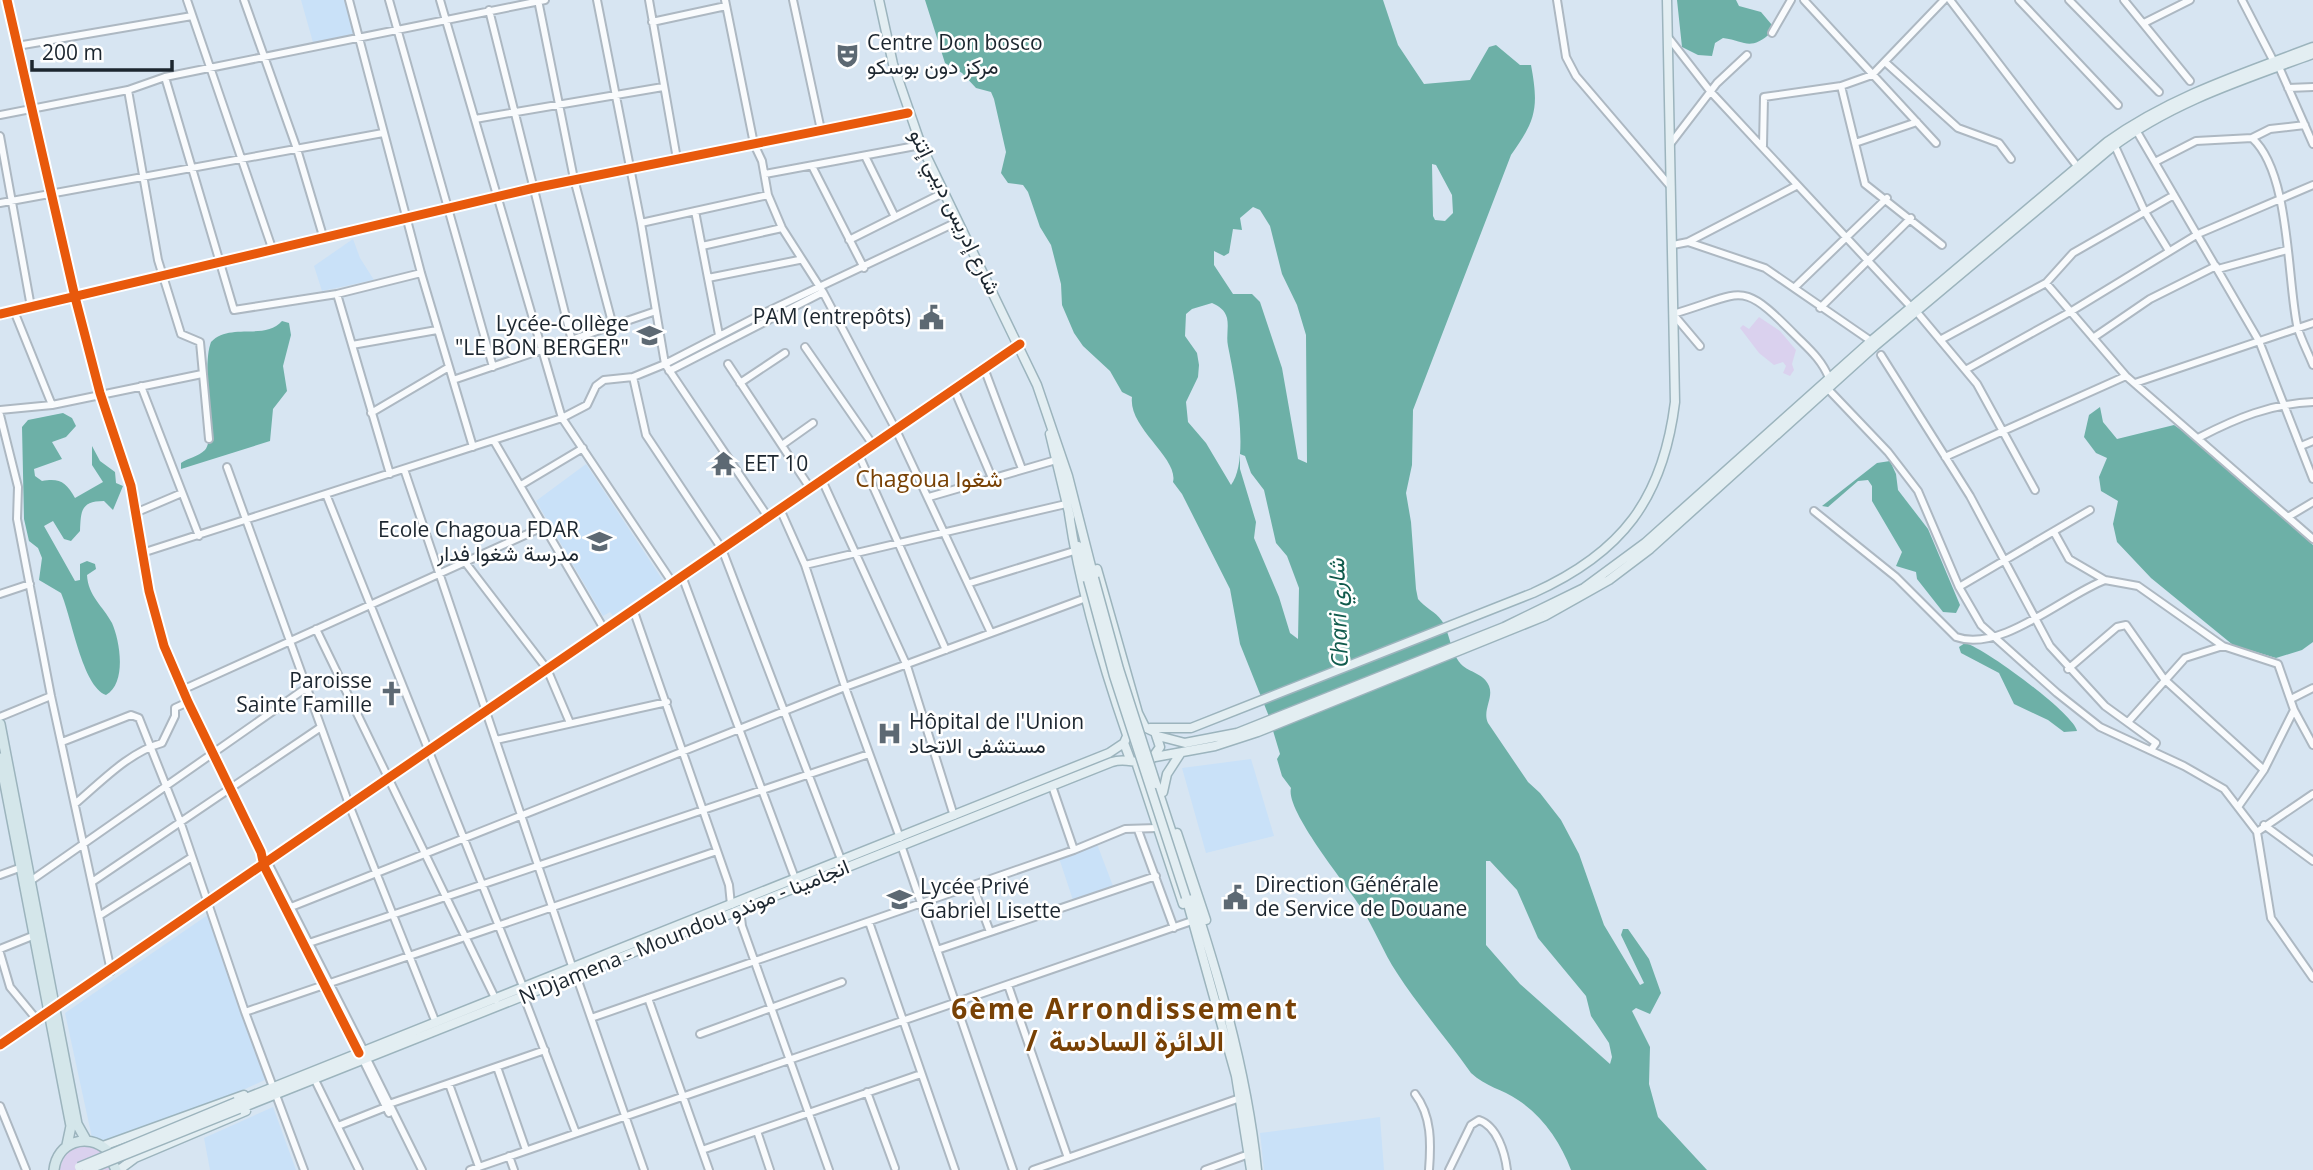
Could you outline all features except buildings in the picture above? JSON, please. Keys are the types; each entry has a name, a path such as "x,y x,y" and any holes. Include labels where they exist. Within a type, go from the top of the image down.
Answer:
{"highway":[{"path":"0,724 8,801 29,882 77,1124 86,1140"},
{"path":"0,758 22,867 29,882 36,935 54,1011 71,1126 67,1145 52,1168"},
{"path":"67,1145 86,1140 103,1146 111,1154 118,1170"}],"main road":[{"name":"شارع إدريس ديبي إتنو","path":"879,0 892,64 920,145 1020,344 1048,417 1071,510"},
{"path":"1125,739 1135,728 1185,730 1249,707 1574,574 1591,562 1630,523 1658,476 1675,401 1667,0"},
{"path":"1468,645 1543,611 1604,575 1676,516 1871,341 1914,309 2113,142 2185,103 2313,47"},
{"path":"1133,760 1145,762 1256,729 1545,617 1628,567 2077,166 2183,96 2313,54"},
{"name":"شارع إدريس ديبي إتنو","path":"1048,417 1056,460 1091,579 1189,896"},
{"path":"1071,510 1086,529 1138,713 1148,728 1158,736 1178,742 1198,742 1256,729"},
{"path":"1071,510 1074,551 1125,739 1189,922 1207,965"},
{"path":"1158,736 1160,747 1155,757 1163,792 1199,894 1244,1074 1257,1170"},
{"name":"N'Djamena - Moundou انجامينا - موندو","path":"362,1055 524,993 901,841 954,816 1109,753 1125,739"},
{"path":"1163,792 1167,774 1180,753"},
{"name":"N'Djamena - Moundou انجامينا - موندو","path":"736,907 842,862 1112,762 1133,760"},
{"path":"1189,896 1240,1098 1251,1170"},
{"path":"1189,896 1218,971"},
{"name":"N'Djamena - Moundou انجامينا - موندو","path":"276,1091 314,1078 436,1023 496,1000 524,993"},
{"path":"86,1170 362,1055"},
{"path":"103,1146 119,1143 227,1099 264,1095"},
{"path":"118,1170 135,1158 245,1112 264,1095"},
{"path":"71,1170 238,1106"}],"street":[{"path":"7,0 75,297 100,393 131,486 142,553 164,646 229,788 419,1170"},
{"path":"187,0 272,248"},
{"path":"244,0 297,149 323,236"},
{"path":"349,0 421,273 473,447"},
{"path":"389,0 493,367"},
{"path":"440,0 562,418 672,582"},
{"path":"0,115 128,90 165,77 541,0 574,179 612,326"},
{"path":"597,0 667,368 768,517"},
{"path":"649,0 677,159"},
{"path":"793,0 821,130"},
{"path":"1557,0 1566,57 1576,76 1671,187"},
{"path":"1772,33 1791,0"},
{"path":"1804,0 1936,143"},
{"path":"1763,146 1764,97 1841,86 1872,75 1944,0"},
{"path":"1950,0 2077,166"},
{"path":"2019,0 2118,105"},
{"path":"2069,0 2159,92"},
{"path":"2124,0 2190,81"},
{"path":"2144,23 2189,0"},
{"path":"2242,0 2288,88 2313,144"},
{"path":"652,22 725,3 754,144 765,174 768,195 782,229 799,260 821,289 896,430 992,633"},
{"path":"489,10 572,341"},
{"path":"17,46 192,16"},
{"path":"1668,37 1710,91 1967,369 2035,491"},
{"path":"1670,144 1710,91 1747,55"},
{"path":"1885,62 1958,128 1999,143 2011,159"},
{"path":"165,77 234,310 337,293 421,273"},
{"path":"475,119 663,86"},
{"path":"1841,86 1865,184 1875,194 1887,198 1942,245"},
{"path":"2288,88 2313,87"},
{"path":"128,90 162,276 181,334 200,342 209,439"},
{"path":"0,314 574,179 908,113"},
{"path":"1855,144 1917,122"},
{"path":"2155,162 2196,141 2252,138 2270,129 2305,125"},
{"path":"2136,130 2259,341 2313,479"},
{"path":"0,203 383,133"},
{"path":"0,136 31,307"},
{"path":"2252,138 2266,155 2280,197 2297,327 2313,365"},
{"path":"2113,142 2145,212 2169,251"},
{"path":"765,174 920,145"},
{"path":"864,156 895,217"},
{"path":"812,166 864,268"},
{"path":"1967,369 2070,312 2198,234 2313,185"},
{"path":"1672,245 1688,242 1796,186"},
{"path":"849,240 943,193"},
{"path":"641,223 768,195"},
{"path":"1940,340 2046,283 2073,253 2174,195"},
{"path":"1794,288 1887,198"},
{"path":"695,211 719,335"},
{"path":"1820,307 1912,218"},
{"path":"142,553 247,522 562,418 587,405 600,383 667,368 957,222"},
{"path":"702,246 782,229"},
{"path":"1688,242 1755,264 1871,341"},
{"path":"2093,338 2150,299 2217,267 2287,250"},
{"path":"708,278 799,260"},
{"path":"2046,283 2126,376 2313,539"},
{"path":"337,293 390,474"},
{"path":"1700,346 1674,314 1725,297 1756,298 1814,354 1829,377"},
{"path":"14,310 52,405"},
{"path":"453,380 656,311"},
{"path":"667,368 719,335 766,316"},
{"path":"2135,383 2313,323"},
{"path":"352,345 437,330"},
{"path":"0,1045 54,1011 633,608 1020,344"},
{"path":"805,346 873,445"},
{"path":"740,383 785,353"},
{"path":"1881,355 1945,457 2050,646 2068,669 2128,723 2156,743 2151,750"},
{"path":"728,364 810,488"},
{"path":"371,413 449,367"},
{"path":"984,368 1023,469"},
{"path":"111,971 51,696 16,519 18,487 0,412 52,405 202,374"},
{"path":"1945,457 2126,376"},
{"path":"633,377 646,435 722,549 842,862"},
{"path":"141,386 199,536"},
{"path":"1827,388 1888,452 1917,491 1959,587 1981,625 2099,727 2151,750 2224,789 2257,832 2271,918 2313,978"},
{"path":"954,389 992,478"},
{"path":"2200,438 2239,417 2283,403 2313,402"},
{"path":"782,445 813,423"},
{"path":"494,440 604,629"},
{"path":"2301,446 2313,441"},
{"path":"521,485 583,448"},
{"path":"859,455 946,650"},
{"path":"929,497 1056,460"},
{"path":"227,467 350,807 436,1023"},
{"path":"404,469 551,908 627,1116 643,1169"},
{"path":"822,480 907,666 954,816"},
{"path":"135,513 181,492"},
{"path":"326,494 499,925 576,1133"},
{"path":"2288,517 2313,502"},
{"path":"780,509 805,565 1013,1170"},
{"path":"805,565 1071,510"},
{"path":"1959,587 2090,510"},
{"path":"1814,511 1896,577 1956,636 1968,641 1995,638 2105,580"},
{"path":"182,690 545,526"},
{"path":"2054,532 2069,559 2105,580 2138,586 2223,646 2278,664 2294,710 2313,745"},
{"path":"970,583 1074,551"},
{"path":"465,562 547,669 570,723"},
{"path":"682,576 796,881"},
{"path":"0,594 30,584"},
{"path":"291,907 845,687 1086,598"},
{"path":"633,608 829,1170"},
{"path":"2068,669 2122,625 2126,625 2164,679 2264,770"},
{"path":"316,629 496,1000"},
{"path":"2128,723 2185,658 2223,646"},
{"path":"29,882 306,688"},
{"path":"2291,699 2313,688"},
{"path":"0,717 51,696"},
{"path":"75,804 149,747 164,741 174,708 188,702"},
{"path":"496,740 667,702"},
{"path":"2238,807 2264,770 2294,710"},
{"path":"62,742 136,715 167,785 245,1013 304,1170"},
{"path":"92,882 321,727"},
{"path":"309,943 394,912 869,754"},
{"path":"1052,786 1074,850"},
{"path":"2257,832 2312,795"},
{"path":"2264,825 2313,861"},
{"path":"591,1018 973,886 1125,829 1157,828"},
{"path":"1138,830 1174,928"},
{"path":"245,1013 717,850"},
{"path":"99,916 192,857"},
{"path":"266,864 291,907 326,983"},
{"path":"0,875 22,867"},
{"path":"937,950 1156,876"},
{"path":"973,886 990,932"},
{"path":"869,922 955,1170"},
{"path":"470,1170 1189,922"},
{"path":"36,935 0,951 10,987 38,1021"},
{"path":"700,1034 842,982"},
{"path":"1008,985 1068,1158"},
{"path":"648,998 709,1170"},
{"path":"338,1126 545,1050"},
{"path":"498,1066 526,1150"},
{"path":"702,1150 921,1074"},
{"path":"314,1078 359,1170"},
{"path":"449,1084 479,1167"},
{"path":"867,1092 895,1168"},
{"path":"1415,1094 1424,1110 1430,1135 1429,1170"},
{"path":"1033,1170 1240,1098"},
{"path":"0,1106 3,1122 26,1170"},
{"path":"1449,1170 1471,1125 1479,1120 1488,1124 1494,1133 1509,1169"},
{"path":"757,1130 770,1170"},
{"path":"1205,1170 1249,1154"},
{"path":"509,1156 514,1170"}],"shaded area":[{"path":"301,0 346,0 356,36 314,46"},
{"path":"353,239 360,258 374,280 322,291 314,266"},
{"path":"1759,317 1780,331 1796,350 1792,364 1794,370 1790,376 1783,373 1786,366 1783,362 1774,365 1759,353 1740,328 1743,325 1749,329"},
{"name":"Ecole Chagoua FDAR مدرسة شغوا فدار","path":"586,464 664,582 614,617 610,612 603,616 536,501"},
{"path":"1251,759 1274,836 1206,853 1182,768"},
{"path":"1097,844 1113,886 1073,900 1059,858"},
{"path":"212,912 269,1078 219,1101 94,1147 65,1013"},
{"path":"273,1107 296,1170 210,1170 204,1138"},
{"path":"1380,1117 1384,1170 1264,1170 1260,1133"},
{"path":"82,1145 101,1152 110,1170 59,1170 66,1152"}],"water":[{"name":"Chari شاري","path":"925,0 1383,0 1398,45 1424,84 1470,80 1489,47 1496,45 1520,65 1531,65 1535,103 1530,122 1511,155 1413,410 1412,465 1406,493 1416,589 1418,599 1442,621 1459,661 1487,682 1490,691 1486,713 1488,723 1528,782 1561,820 1579,854 1604,925 1640,985 1644,983 1621,935 1623,929 1628,929 1649,959 1661,993 1650,1014 1636,1008 1632,1011 1650,1047 1649,1084 1658,1117 1707,1170 1571,1170 1556,1140 1527,1106 1482,1082 1471,1073 1392,965 1365,914 1297,813 1291,788 1282,776 1277,759 1280,754 1268,714 1240,644 1230,589 1182,494 1173,482 1169,463 1138,420 1132,397 1122,392 1110,371 1083,346 1074,333 1062,305 1061,284 1051,245 1040,227 1028,192 1023,185 1008,183 1001,173 1006,152 991,92 976,88 962,73 945,63","holes":["1432,164 1436,165 1452,195 1453,213 1445,221 1435,220 1433,216","1253,207 1260,210 1270,226 1282,274 1297,305 1306,335 1307,463 1298,459 1282,368 1260,302 1252,294 1233,294 1214,265 1214,251 1224,256 1229,253 1233,229 1242,230 1240,218","1212,303 1221,309 1227,318 1227,343 1237,396 1240,454 1245,456 1251,473 1264,490 1276,543 1287,556 1299,588 1298,639 1290,633 1279,597 1254,538 1256,522 1240,469 1240,457 1231,485 1206,443 1188,422 1186,402 1198,377 1199,365 1197,353 1185,336 1186,314 1192,309","1486,861 1490,861 1517,890 1538,938 1586,996 1591,1016 1609,1043 1612,1057 1610,1064 1520,984 1486,945"]},
{"path":"1677,0 1736,0 1739,6 1761,12 1772,25 1772,32 1758,42 1748,44 1723,38 1715,43 1712,56 1698,55 1682,47"},
{"path":"282,321 289,323 291,335 283,366 287,391 273,409 270,441 181,469 181,463 205,450 208,443 207,368 211,342 228,333 266,330"},
{"path":"2100,407 2103,422 2117,439 2174,425 2196,440 2313,545 2313,642 2302,650 2276,658 2233,645 2151,578 2117,542 2113,524 2118,501 2101,491 2099,477 2107,458 2096,453 2084,437 2089,415"},
{"path":"63,413 72,418 76,426 66,437 52,442 62,459 34,469 35,476 42,481 62,482 75,498 103,482 92,465 92,446 100,461 115,472 116,483 123,486 113,510 104,501 86,505 80,531 71,541 64,539 53,521 44,526 75,581 80,580 80,564 87,561 95,564 96,569 87,575 88,582 93,595 112,623 120,661 117,681 106,695 90,679 61,593 39,580 42,558 38,548 29,541 24,519 22,427 28,420"},
{"path":"1890,461 1896,474 1898,490 1928,529 1960,605 1956,613 1943,612 1917,579 1916,572 1896,566 1902,552 1872,501 1872,486 1868,480 1858,481 1828,507 1822,506 1877,463"},
{"path":"1965,643 1991,656 2027,682 2061,711 2077,731 2064,732 2048,720 2014,704 1999,673 1961,653 1959,647"}],"cycle path":[{"path":"7,0 75,297 100,393 131,486 149,591 164,646 188,702 261,852 264,866 359,1053"},
{"path":"0,314 534,188 908,113"},
{"path":"0,1045 1020,344"}],"place":[{"name":"Centre Don bosco مركز دون بوسكو","path":"847,55"},
{"name":"PAM (entrepôts)","path":"931,317"},
{"name":"Lycée-Collège \"LE BON BERGER\"","path":"649,336"},
{"name":"EET 10","path":"724,464"},
{"name":"Ecole Chagoua FDAR مدرسة شغوا فدار","path":"599,542"},
{"name":"Paroisse Sainte Famille","path":"392,693"},
{"name":"Hôpital de l'Union مستشفى الاتحاد","path":"889,734"},
{"name":"Direction Générale de Service de Douane","path":"1235,897"},
{"name":"Lycée Privé Gabriel Lisette","path":"900,899"}],"district":[{"name":"Chagoua شغوا","path":"929,479"},
{"name":"6ème Arrondissement / الدائرة السادسة","path":"1125,1025"}]}
